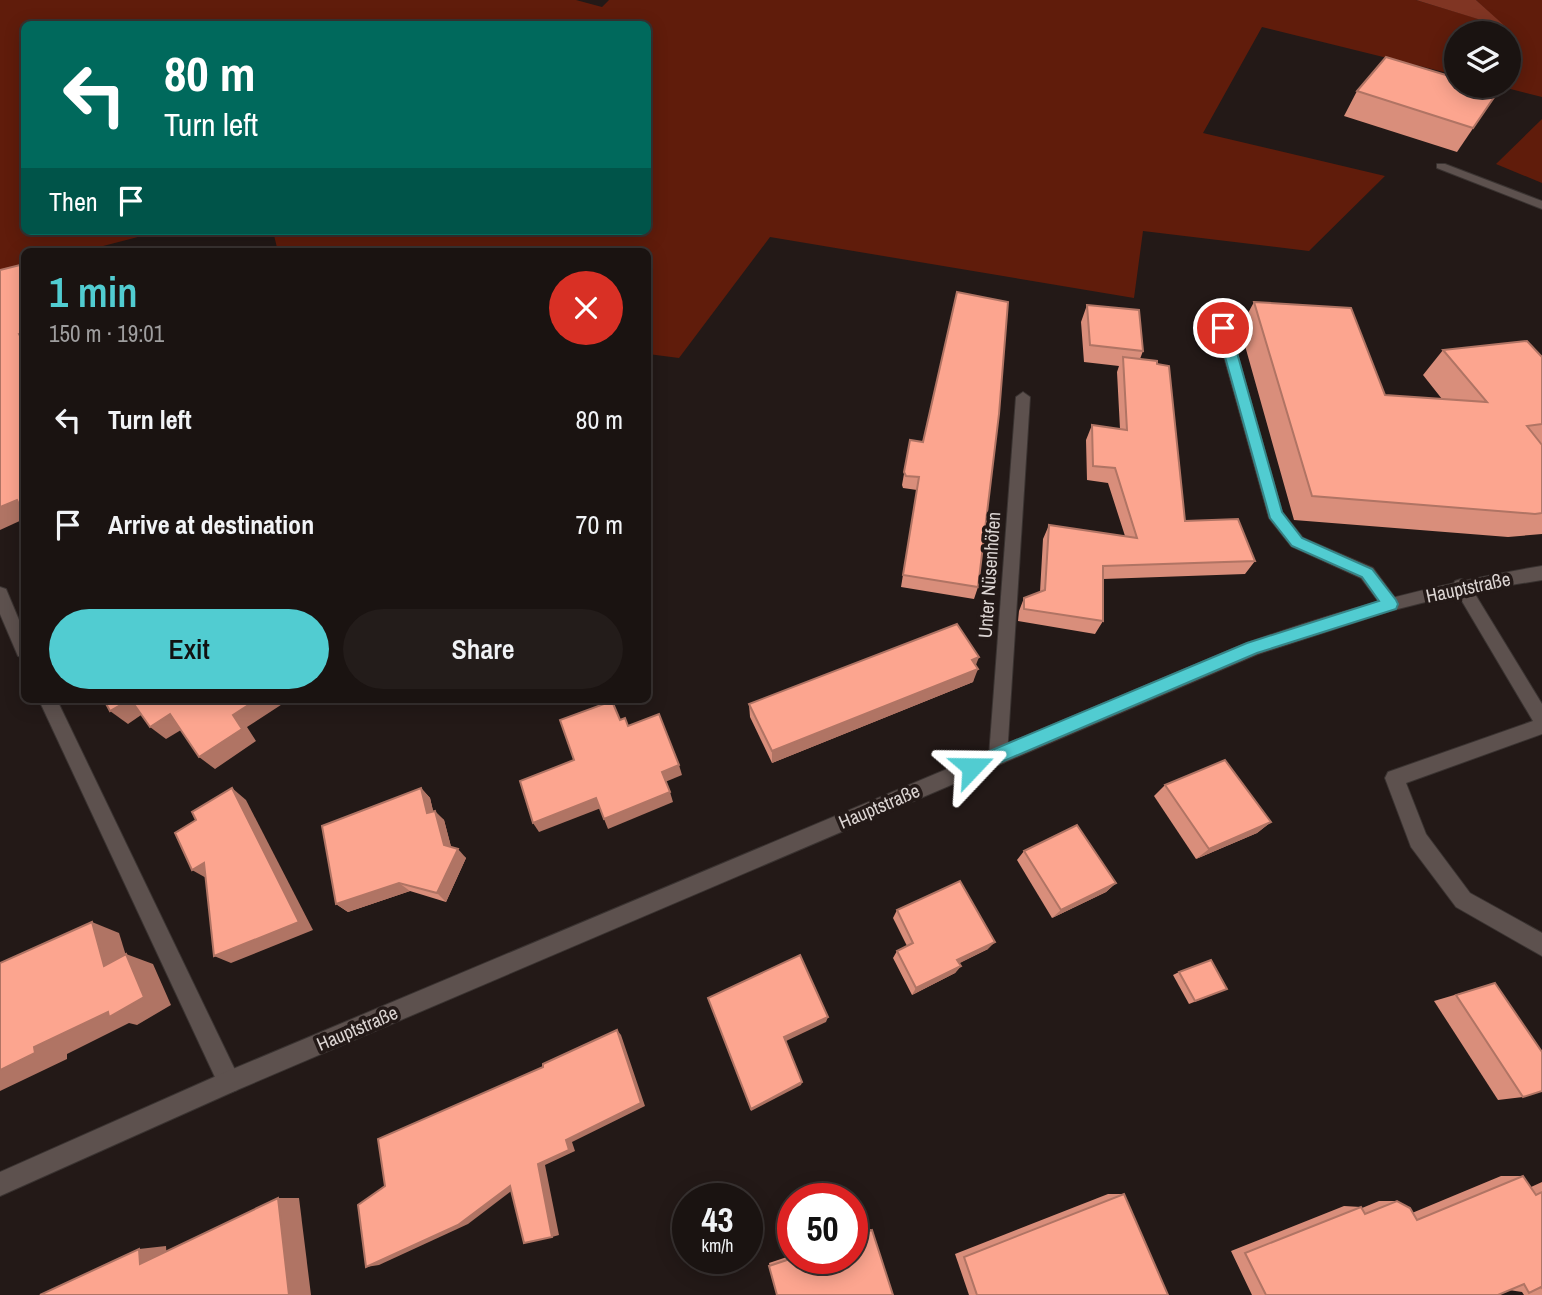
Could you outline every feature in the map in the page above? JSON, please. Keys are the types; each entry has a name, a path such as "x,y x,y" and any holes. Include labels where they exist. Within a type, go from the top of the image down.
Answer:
{"main road":[{"path":"1441,166 1542,205"},
{"path":"1223,328 1275,514 1297,542 1367,573 1390,604"},
{"name":"Unter Nüsenhöfen","path":"998,756 1023,397"},
{"name":"Hauptstraße","path":"0,1184 229,1082 1253,648 1390,604 1461,586 1542,573"},
{"path":"1461,586 1542,720"},
{"path":"0,594 21,644"},
{"path":"49,703 229,1082"},
{"path":"1542,726 1395,778 1418,840 1463,900 1542,945"}],"shaded area":[{"path":"0,0 576,0 602,7 609,0 1416,0 1485,21 1444,21 1444,72 1262,27 1203,133 1385,176 1309,251 1143,231 1134,298 770,237 679,358 651,354 651,248 277,248 274,235 651,235 651,21 21,21 21,235 146,235 95,248 21,248 21,267 0,272"},
{"path":"1416,0 1476,0 1499,21 1484,21"},
{"path":"1476,0 1542,0 1542,97 1521,92 1521,21 1499,21"},
{"path":"1542,119 1542,183 1496,164"}],"building":[{"path":"1386,57 1444,74 1444,98 1494,98 1473,128 1357,91"},
{"path":"21,265 21,509 17,500 0,507 0,270"},
{"path":"957,292 1008,302 999,414 978,587 903,575 919,477 906,476 904,472 910,440 923,442"},
{"path":"1254,302 1351,308 1385,395 1487,402 1443,350 1527,341 1542,357 1542,424 1527,426 1542,445 1542,513 1312,496"},
{"path":"1087,305 1139,310 1143,351 1090,345"},
{"path":"1123,357 1157,361 1157,364 1169,366 1185,521 1238,519 1255,561 1103,566 1103,621 1024,609 1024,598 1045,590 1049,525 1137,538 1115,468 1093,466 1092,425 1127,430"},
{"path":"957,624 979,657 972,660 978,669 772,751 749,704"},
{"path":"106,703 124,703 110,711"},
{"path":"133,703 251,703 233,715 242,729 199,757 170,714 150,727"},
{"path":"607,703 613,703 620,720 625,718 628,726 659,714 679,765 662,772 670,792 604,819 596,798 533,823 520,781 574,760 560,720"},
{"path":"1225,760 1271,822 1209,849 1165,785"},
{"path":"232,788 299,922 214,956 204,863 192,870 175,833 196,820 192,812"},
{"path":"421,788 427,813 435,811 444,845 458,849 437,893 399,883 336,904 322,826"},
{"path":"1077,825 1116,883 1061,910 1024,851"},
{"path":"960,881 995,942 957,960 961,966 916,988 897,951 913,943 897,910"},
{"path":"92,922 104,966 126,954 144,997 109,1017 108,1012 34,1047 35,1053 0,1070 0,963"},
{"path":"800,955 828,1017 784,1037 802,1082 751,1109 708,998"},
{"path":"1211,960 1227,989 1195,1001 1179,972"},
{"path":"1495,983 1542,1052 1542,1091 1523,1097 1456,995"},
{"path":"617,1030 641,1103 566,1140 569,1150 538,1164 552,1237 524,1243 510,1186 458,1225 366,1267 358,1205 385,1186 378,1139 543,1067 543,1064"},
{"path":"1523,1176 1536,1195 1542,1192 1542,1288 1529,1293 1524,1284 1498,1295 1266,1295 1245,1253 1361,1207 1365,1214 1397,1201 1410,1208 1417,1220"},
{"path":"1124,1194 1168,1295 977,1295 964,1257"},
{"path":"278,1198 289,1295 40,1295 139,1249 140,1264"},
{"path":"872,1230 893,1295 777,1295 769,1266 777,1263 777,1274 868,1274 868,1231"}],"route":[{"path":"972,767 1253,648 1390,604 1367,573 1297,542 1275,514 1223,328"}]}
